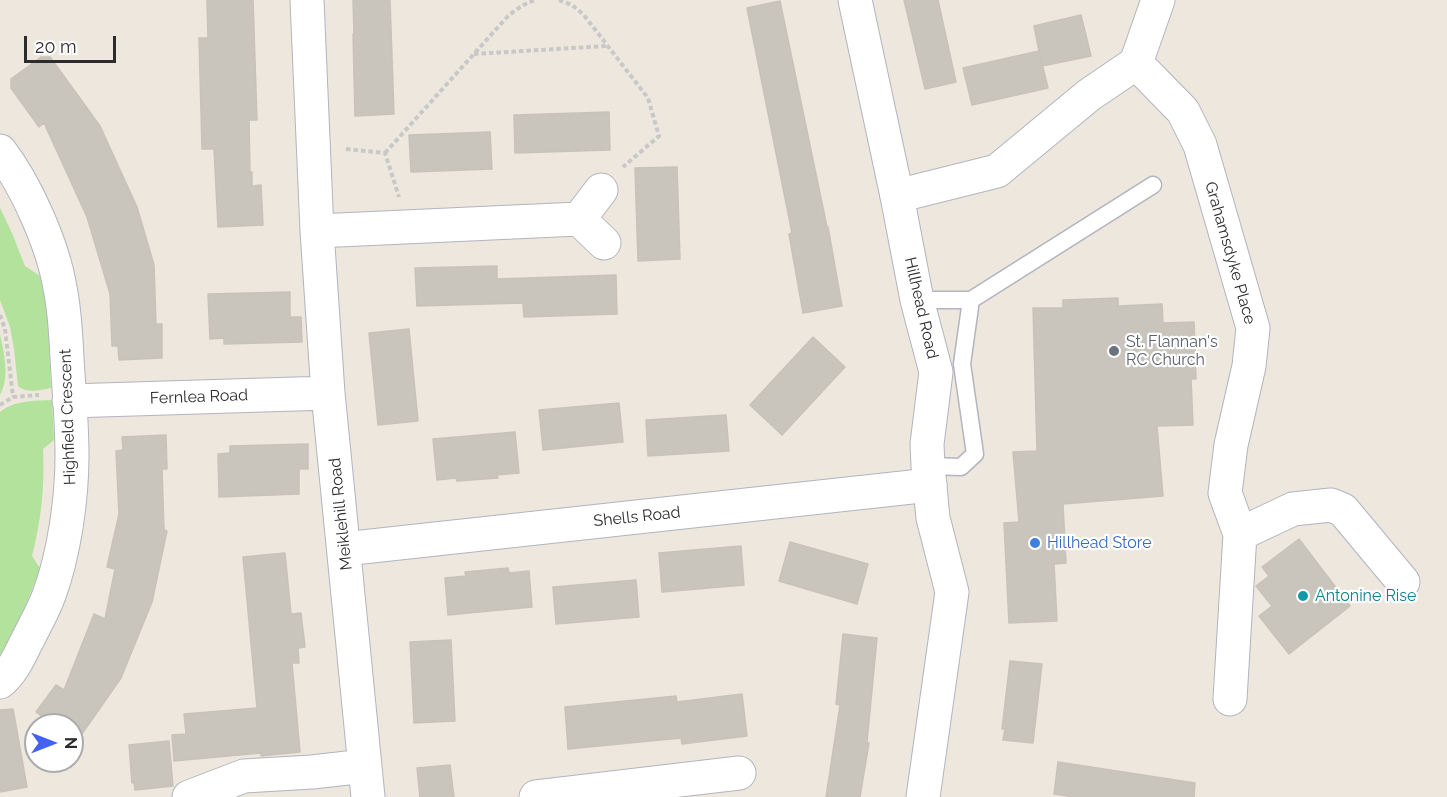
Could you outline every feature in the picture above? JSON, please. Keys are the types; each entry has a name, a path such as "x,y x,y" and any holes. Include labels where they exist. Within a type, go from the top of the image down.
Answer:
{"street":[{"name":"Meiklehill Road","path":"307,0 317,231 328,393 366,782"},
{"name":"Hillhead Road","path":"855,0 917,300 936,372 927,444 929,476 933,518 952,592 924,797"},
{"path":"897,196 997,171 1089,95 1136,63 1158,0"},
{"name":"Grahamsdyke Place","path":"1136,63 1183,111 1200,145 1253,328 1249,366 1231,445 1225,493 1240,534 1230,699"},
{"name":"Highfield Crescent","path":"0,151 24,189 39,222 60,287 64,316 72,457 69,504 62,548 49,595 19,657 0,682"},
{"path":"579,219 601,190"},
{"path":"317,231 579,219 604,243"},
{"name":"Fernlea Road","path":"69,397 328,393"},
{"name":"Shells Road","path":"344,549 929,476"},
{"path":"1240,534 1293,509 1331,505 1343,510 1403,582"},
{"path":"189,797 244,776 312,772 366,782"},
{"path":"536,797 609,793 739,773"}],"lane":[{"path":"917,300 971,300 1153,185"},
{"path":"929,476 961,467 975,454 963,364 971,300"}],"path":[{"path":"385,153 508,16 518,8 537,0"},
{"path":"559,0 572,5 583,14 648,98 658,135 601,190"},
{"path":"474,54 607,45"},
{"path":"313,146 385,153"},
{"path":"385,153 409,226"},
{"path":"0,315 7,339 14,397"},
{"path":"0,405 14,397 69,397"}],"green space":[{"path":"0,208 25,266 40,276 47,298 51,388 29,391 18,386 10,327 0,300"},
{"path":"0,334 5,381 0,395"},
{"path":"52,400 54,440 43,449 42,503 32,556 40,568 22,613 0,655 0,412 18,403"}],"building":[{"path":"207,0 253,0 257,120 249,120 250,172 252,172 252,186 261,185 263,225 218,227 214,149 202,149 199,38 208,38"},
{"path":"353,0 390,0 394,114 355,116"},
{"path":"904,0 938,0 956,82 925,89"},
{"path":"780,1 828,227 842,306 803,313 789,234 792,233 747,8"},
{"path":"1081,15 1091,56 1042,66 1034,26"},
{"path":"1039,51 1048,88 972,105 963,68"},
{"path":"41,57 50,57 100,126 137,207 154,265 156,324 162,324 162,358 119,360 118,346 112,346 110,294 87,217 44,123 39,127 11,88 11,79"},
{"path":"609,112 610,150 515,153 514,115"},
{"path":"490,132 492,169 411,172 409,135"},
{"path":"677,167 680,259 638,261 635,168"},
{"path":"497,266 497,279 616,275 617,314 524,317 523,303 417,306 415,268"},
{"path":"290,292 290,317 301,317 302,342 224,344 224,338 210,339 208,294"},
{"path":"1118,298 1118,306 1162,304 1163,323 1194,322 1196,379 1191,379 1193,425 1157,426 1163,496 1063,504 1066,563 1054,564 1057,621 1009,623 1004,523 1019,522 1013,452 1037,451 1033,308 1063,308 1063,300"},
{"path":"409,329 418,421 378,425 369,333"},
{"path":"813,337 845,367 782,435 750,405"},
{"path":"619,403 623,442 543,450 539,410"},
{"path":"726,415 729,451 648,456 646,420"},
{"path":"515,432 519,473 497,475 498,478 437,480 433,439"},
{"path":"166,435 167,469 162,469 164,530 167,531 152,602 121,678 84,731 84,713 36,712 56,685 64,690 94,614 105,619 115,569 107,567 119,514 116,451 123,450 122,437"},
{"path":"308,444 308,469 299,469 299,494 219,497 218,454 230,453 230,446"},
{"name":"Antonine Rise","path":"1299,539 1350,606 1289,654 1259,616 1272,606 1256,586 1269,576 1262,567"},
{"path":"790,542 868,564 857,604 779,581"},
{"path":"741,546 744,585 662,592 659,553"},
{"path":"285,553 291,614 301,613 305,647 298,648 299,663 292,663 300,752 174,761 172,735 186,734 184,714 257,708 243,557"},
{"path":"508,568 509,573 529,571 532,607 448,615 445,578 466,576 465,572"},
{"path":"636,580 639,617 556,624 553,587"},
{"path":"843,634 877,638 867,742 869,743 860,797 826,797 840,705 836,704"},
{"path":"451,640 455,721 414,723 410,642"},
{"path":"1010,661 1042,664 1033,743 1003,740 1005,729 1002,729"},
{"path":"742,694 747,736 682,744 681,738 568,749 565,707 676,696 677,702"},
{"path":"13,709 27,787 0,792 0,710"},
{"path":"169,741 173,786 135,790 134,782 132,783 129,745"},
{"path":"1058,762 1195,783 1194,797 1074,797 1054,794"},
{"path":"450,765 454,797 420,797 417,768"}],"place":[{"name":"St. Flannan's RC Church","path":"1114,351"},
{"name":"Hillhead Store","path":"1035,543"},
{"name":"Antonine Rise","path":"1303,596"}]}
